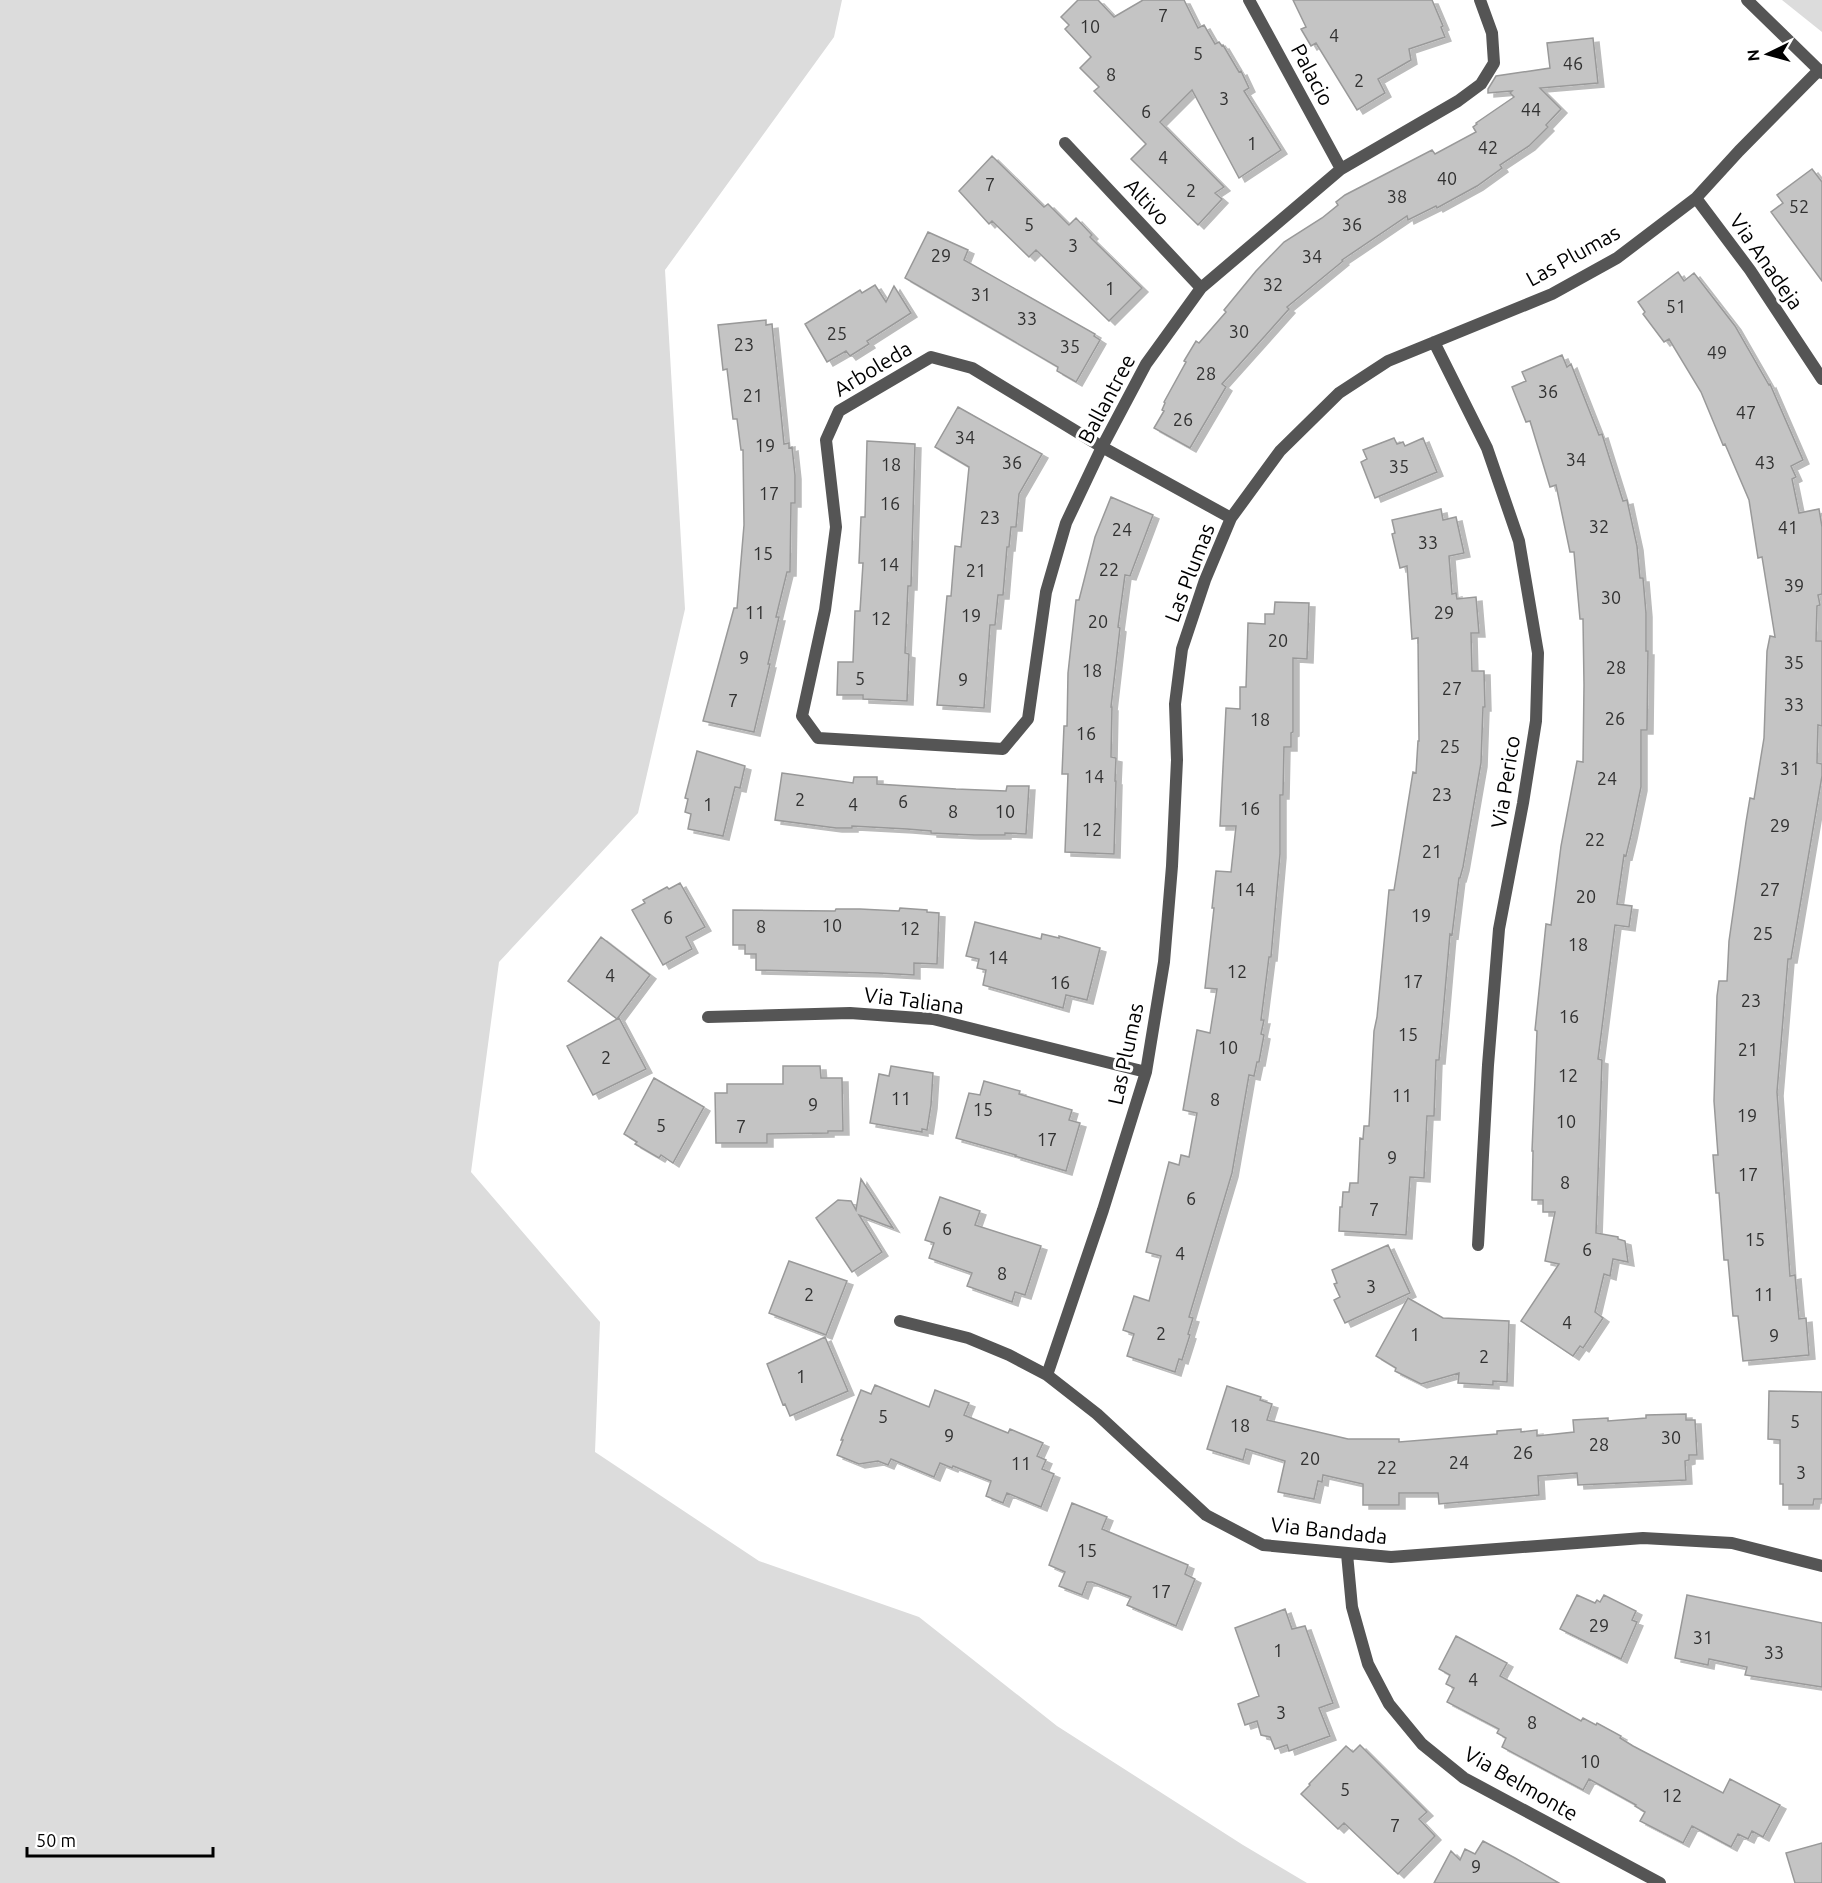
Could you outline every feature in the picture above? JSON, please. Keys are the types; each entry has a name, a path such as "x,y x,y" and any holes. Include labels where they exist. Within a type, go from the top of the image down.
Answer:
{"street":[{"name":"Palacio","path":"1249,0 1341,169"},
{"name":"Ballantree","path":"802,716 818,738 1002,749 1028,719 1046,592 1066,523 1102,447 1146,364 1201,288 1341,169 1458,101 1481,84 1494,63 1492,33 1480,0"},
{"path":"1747,0 1820,71"},
{"name":"Las Plumas","path":"1047,1375 1103,1210 1146,1072 1165,950 1177,760 1175,704 1182,650 1205,580 1231,518 1280,451 1339,393 1388,361 1552,294 1617,258 1696,198 1739,151 1820,71"},
{"name":"Altivo","path":"1065,143 1201,288"},
{"name":"Via Anadeja","path":"1696,198 1750,270 1822,380"},
{"name":"Via Perico","path":"1434,342 1487,448 1519,541 1538,652 1536,721 1524,803 1499,929 1488,1065 1478,1245"},
{"name":"Arboleda","path":"802,716 825,610 836,527 826,440 839,411 931,357 972,369 1102,447 1231,518"},
{"name":"Via Taliana","path":"708,1017 850,1012 933,1019 1146,1072"},
{"name":"Via Bandada","path":"900,1321 968,1338 1009,1355 1047,1375 1097,1414 1206,1515 1263,1545 1391,1557 1643,1538 1732,1543 1822,1566"},
{"name":"Via Belmonte","path":"1347,1554 1352,1607 1368,1664 1389,1704 1422,1744 1464,1778 1660,1883"}],"shaded area":[{"path":"0,0 842,0 834,37 665,270 685,609 638,813 499,962 471,1172 600,1322 595,1452 759,1561 919,1617 1057,1726 1243,1845 1307,1883 0,1883"},
{"path":"1782,0 1822,0 1822,32"}],"building":[{"path":"1078,0 1098,0 1114,17 1143,0 1184,0 1198,28 1204,25 1215,44 1219,42 1223,45 1239,72 1241,71 1249,88 1244,91 1281,150 1239,178 1192,90 1160,122 1224,187 1215,193 1222,199 1198,225 1131,159 1146,144 1094,91 1099,87 1080,68 1091,57 1065,29 1069,25 1061,17"},
{"path":"1293,0 1432,0 1445,37 1409,49 1411,60 1378,79 1385,93 1357,110 1316,43 1311,46 1301,29 1306,27"},
{"path":"1593,38 1598,83 1540,88 1561,109 1546,125 1548,127 1529,146 1500,165 1502,168 1477,186 1437,208 1436,206 1408,220 1407,216 1342,260 1287,307 1289,309 1222,384 1226,387 1190,448 1154,428 1164,411 1162,410 1164,402 1196,341 1199,343 1226,312 1224,310 1256,271 1284,242 1322,218 1338,205 1336,202 1345,195 1432,150 1435,154 1476,132 1473,127 1476,123 1514,97 1510,93 1512,91 1488,93 1496,76 1550,68 1547,43"},
{"path":"992,156 1044,207 1048,204 1069,225 1076,218 1092,235 1090,237 1142,288 1109,321 1036,250 1029,257 992,221 989,224 959,191"},
{"path":"1812,169 1822,182 1822,281 1771,212 1783,203 1777,195"},
{"path":"928,232 968,250 964,260 1095,334 1094,336 1100,340 1076,382 1057,371 1058,367 905,278"},
{"path":"1678,272 1684,281 1694,273 1735,326 1770,384 1803,460 1791,466 1796,477 1792,479 1799,513 1819,509 1822,527 1822,594 1818,595 1820,605 1817,606 1816,641 1822,641 1822,726 1818,725 1817,763 1822,764 1822,776 1791,959 1788,959 1777,1092 1790,1276 1795,1275 1799,1319 1806,1318 1809,1355 1743,1361 1738,1316 1733,1316 1728,1260 1724,1260 1719,1193 1716,1193 1713,1155 1718,1155 1714,1101 1717,996 1719,981 1727,981 1729,941 1746,822 1750,798 1754,799 1764,738 1767,651 1770,636 1775,637 1762,557 1758,558 1749,500 1701,392 1669,339 1664,342 1643,314 1645,312 1638,302"},
{"path":"875,285 886,302 894,286 911,313 867,341 869,344 850,356 846,351 827,362 805,324 860,290 862,293"},
{"path":"766,320 766,325 772,324 784,444 789,443 789,448 792,447 795,503 791,503 790,572 787,572 776,617 779,617 754,732 703,721 734,608 737,608 744,525 743,450 741,450 737,419 733,419 727,369 723,370 718,325"},
{"path":"1562,355 1567,367 1571,364 1599,435 1602,434 1623,501 1627,500 1637,546 1640,578 1643,578 1646,651 1648,651 1647,730 1641,730 1641,787 1626,856 1624,855 1617,904 1632,906 1629,927 1615,925 1598,1059 1602,1060 1596,1233 1618,1237 1625,1241 1628,1262 1613,1259 1610,1276 1604,1274 1595,1312 1603,1318 1583,1348 1580,1346 1573,1356 1521,1321 1559,1264 1545,1261 1555,1212 1543,1212 1543,1200 1532,1200 1537,1031 1535,1030 1546,924 1551,925 1561,846 1577,761 1583,762 1584,685 1583,619 1580,619 1574,552 1570,552 1556,485 1550,487 1530,421 1526,422 1512,387 1526,381 1522,372"},
{"path":"958,407 1042,454 1019,494 1016,527 1011,527 1003,595 998,595 995,625 990,625 984,708 937,705 947,596 951,596 955,546 961,547 969,467 935,447"},
{"path":"1394,438 1397,444 1403,442 1405,446 1423,438 1437,472 1375,498 1361,462 1367,459 1363,450"},
{"path":"867,441 915,444 911,586 908,586 905,653 909,654 907,701 863,699 863,695 837,695 838,662 853,662 855,611 860,611 863,563 859,563 861,517 865,517"},
{"path":"1111,497 1153,515 1130,576 1125,575 1118,627 1120,628 1111,707 1111,757 1116,758 1114,854 1065,852 1068,774 1062,774 1064,726 1067,726 1068,673 1076,600 1079,600 1095,537"},
{"path":"1441,509 1443,520 1456,517 1464,553 1449,556 1452,594 1456,593 1457,599 1476,597 1479,633 1471,633 1472,671 1484,671 1485,707 1483,707 1481,763 1463,867 1459,878 1452,935 1450,934 1439,1060 1436,1060 1434,1116 1427,1116 1424,1178 1410,1177 1406,1235 1339,1231 1343,1192 1349,1192 1350,1183 1358,1183 1360,1138 1363,1139 1364,1126 1369,1126 1374,1031 1389,890 1394,890 1413,772 1416,773 1419,741 1418,638 1412,639 1407,566 1400,568 1392,534 1395,533 1392,520"},
{"path":"1275,602 1309,603 1307,659 1293,658 1293,732 1291,733 1291,747 1284,747 1283,795 1280,795 1280,854 1271,957 1269,957 1261,1020 1264,1020 1261,1034 1264,1035 1254,1076 1249,1075 1232,1173 1189,1317 1193,1318 1188,1334 1190,1335 1182,1360 1179,1359 1175,1372 1127,1356 1134,1334 1123,1330 1134,1296 1149,1301 1161,1256 1146,1252 1169,1162 1179,1165 1181,1155 1189,1157 1197,1113 1183,1110 1197,1030 1210,1033 1217,989 1205,988 1216,871 1231,872 1236,826 1220,826 1226,708 1240,709 1240,687 1246,687 1248,623 1265,624 1265,614 1274,614"},
{"path":"697,751 745,766 740,788 735,787 723,836 688,829 691,814 685,812 688,799 685,798"},
{"path":"782,773 853,783 854,777 877,777 877,784 956,789 1006,791 1007,786 1029,786 1026,834 974,835 852,826 852,828 836,828 775,820"},
{"path":"680,883 705,927 686,937 692,949 663,965 632,910 645,903 643,900"},
{"path":"900,908 939,913 937,964 914,963 914,975 756,970 756,954 745,954 745,945 733,945 733,910 899,911"},
{"path":"975,922 1041,939 1042,934 1059,938 1059,936 1100,948 1087,1000 1066,995 1063,1008 983,985 986,970 977,968 979,959 966,956"},
{"path":"601,937 650,975 617,1019 568,981"},
{"path":"619,1018 646,1069 593,1095 567,1046"},
{"path":"783,1066 820,1066 821,1078 842,1078 843,1131 767,1134 767,1143 716,1143 715,1093 727,1093 727,1084 783,1084"},
{"path":"891,1066 933,1073 927,1130 922,1129 922,1132 870,1123 879,1074 889,1076"},
{"path":"654,1078 704,1107 673,1163 635,1144 637,1142 624,1134"},
{"path":"984,1081 1072,1110 1069,1120 1080,1123 1066,1171 956,1138 969,1093 980,1095"},
{"path":"861,1179 893,1228 859,1215 882,1252 852,1272 816,1218 838,1200 851,1201 856,1210"},
{"path":"940,1197 980,1211 975,1225 1041,1246 1025,1295 1015,1292 1012,1302 967,1286 972,1273 929,1258 934,1243 925,1240"},
{"path":"1388,1245 1410,1293 1345,1323 1334,1300 1340,1297 1334,1284 1337,1283 1332,1270"},
{"path":"789,1261 847,1281 826,1335 769,1313"},
{"path":"1408,1298 1443,1318 1509,1321 1507,1382 1493,1381 1493,1385 1458,1383 1459,1373 1421,1384 1395,1371 1396,1368 1376,1356"},
{"path":"825,1337 848,1391 790,1416 785,1404 783,1405 767,1364"},
{"path":"875,1385 929,1407 935,1390 969,1403 964,1415 1008,1433 1010,1429 1043,1443 1037,1456 1046,1460 1042,1469 1054,1474 1041,1507 1007,1493 1003,1503 986,1496 991,1481 953,1466 952,1468 940,1463 934,1477 891,1459 888,1465 878,1461 859,1464 837,1455 861,1390 871,1394"},
{"path":"1227,1386 1261,1397 1260,1400 1272,1404 1267,1420 1348,1439 1399,1439 1399,1442 1497,1434 1497,1431 1521,1429 1521,1432 1537,1430 1537,1436 1574,1432 1573,1420 1608,1418 1608,1421 1646,1418 1646,1415 1686,1414 1686,1420 1695,1420 1697,1455 1689,1455 1689,1460 1685,1461 1686,1480 1578,1485 1577,1473 1538,1476 1539,1495 1439,1504 1438,1493 1399,1493 1399,1505 1363,1505 1363,1484 1323,1475 1322,1482 1318,1481 1314,1499 1278,1492 1285,1461 1246,1449 1243,1460 1207,1449"},
{"path":"1769,1391 1822,1392 1822,1499 1814,1499 1813,1505 1783,1505 1783,1484 1780,1484 1780,1440 1768,1439"},
{"path":"1072,1503 1107,1517 1102,1529 1188,1565 1185,1574 1195,1579 1176,1626 1127,1605 1131,1597 1092,1582 1087,1582 1082,1595 1059,1586 1065,1572 1049,1565"},
{"path":"1577,1595 1595,1603 1597,1600 1600,1602 1604,1595 1636,1611 1632,1620 1637,1622 1621,1659 1560,1629"},
{"path":"1687,1595 1822,1623 1822,1687 1745,1675 1747,1667 1709,1659 1708,1665 1675,1658"},
{"path":"1285,1609 1292,1629 1305,1626 1333,1703 1319,1708 1330,1736 1289,1751 1287,1745 1275,1749 1270,1737 1261,1735 1257,1721 1245,1725 1238,1704 1259,1696 1235,1628"},
{"path":"1456,1636 1507,1663 1500,1676 1581,1721 1583,1718 1596,1725 1597,1723 1621,1736 1620,1738 1633,1746 1723,1793 1730,1779 1780,1805 1763,1837 1752,1831 1748,1839 1738,1834 1731,1847 1692,1826 1683,1843 1640,1821 1645,1812 1589,1779 1583,1790 1502,1747 1506,1738 1497,1733 1499,1729 1447,1702 1454,1688 1446,1684 1450,1675 1439,1669"},
{"path":"1360,1745 1427,1812 1419,1819 1435,1836 1398,1874 1344,1823 1338,1829 1301,1794 1346,1746 1353,1752"},
{"path":"1483,1841 1559,1883 1434,1883 1451,1851 1460,1860 1465,1849 1475,1854"},
{"path":"1822,1843 1822,1883 1795,1883 1786,1853"}]}
